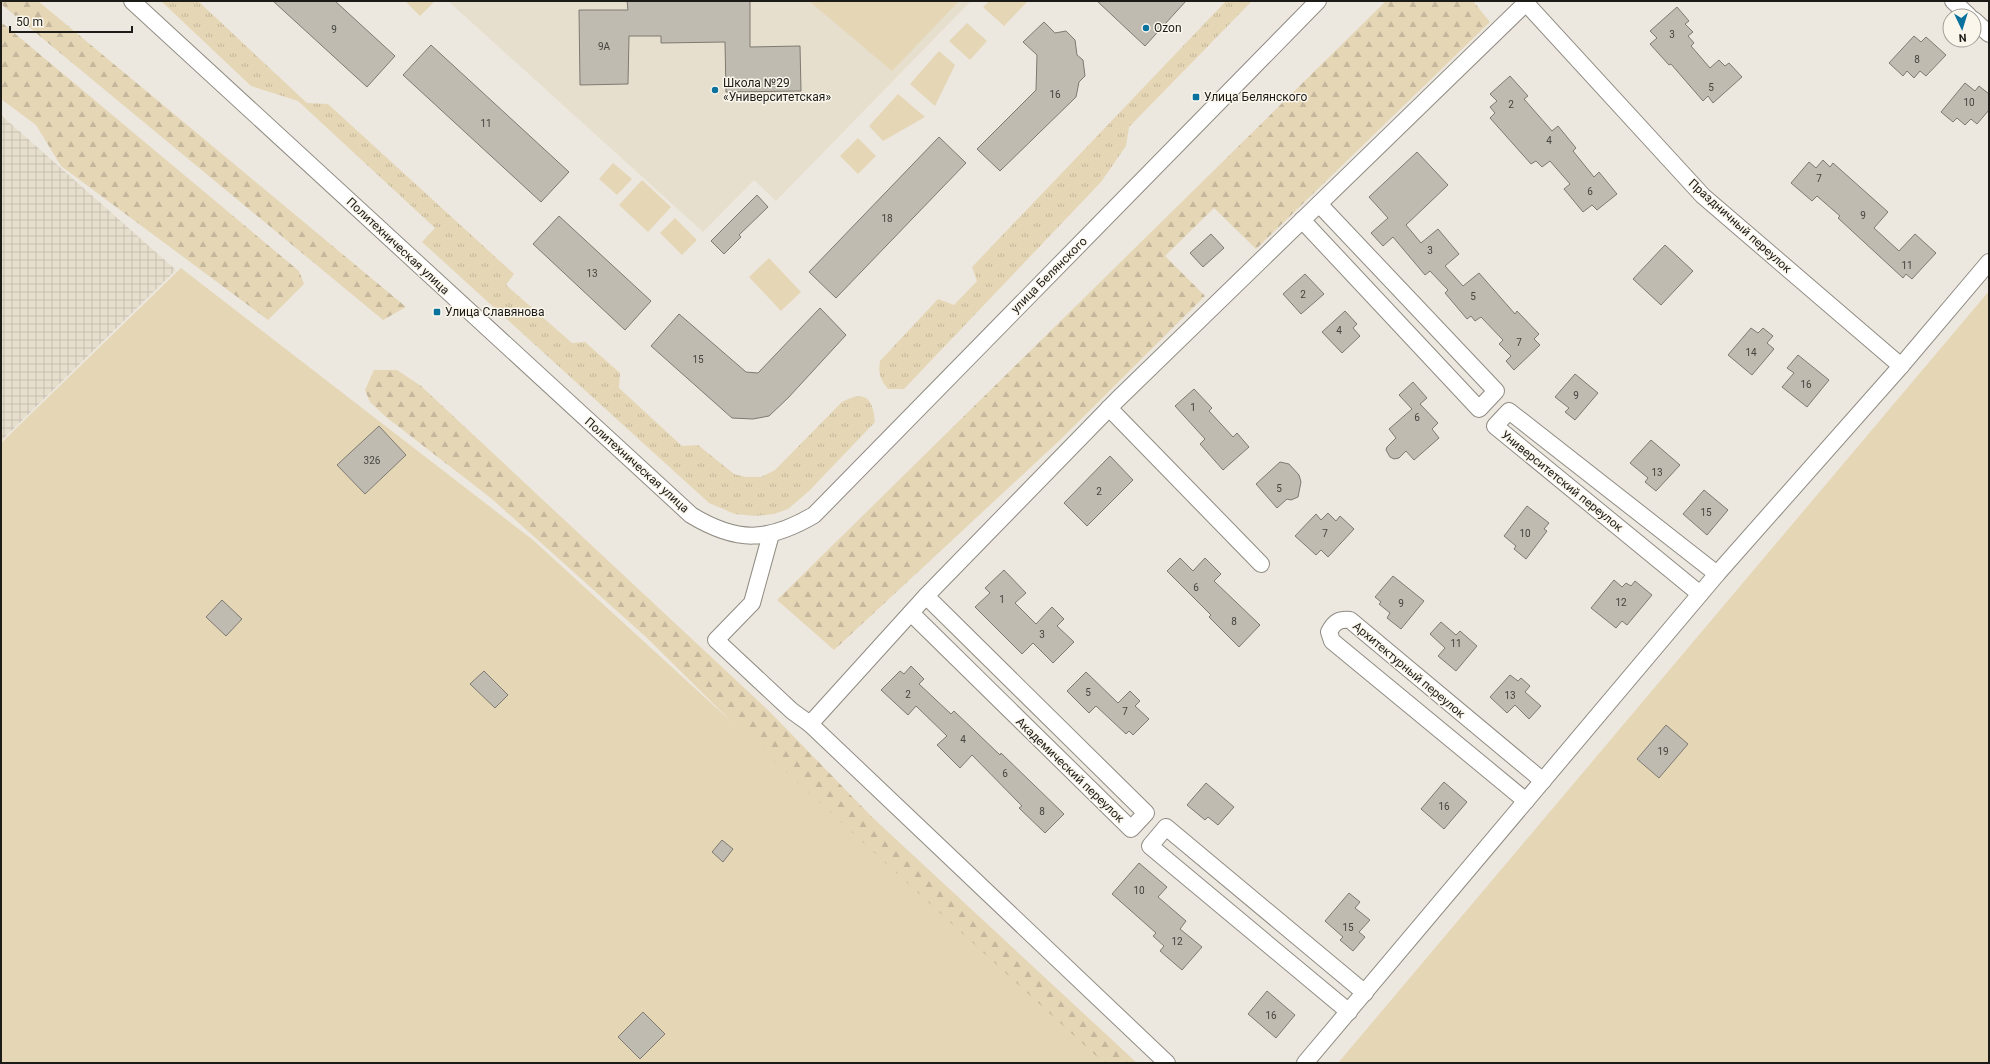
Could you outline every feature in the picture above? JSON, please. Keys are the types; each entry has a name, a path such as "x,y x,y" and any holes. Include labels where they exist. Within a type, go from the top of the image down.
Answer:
{"street":[{"name":"Политехническая улица","path":"132,1 691,515 711,527 735,534 753,536 771,534"},
{"path":"1953,1 1960,8"},
{"name":"улица Белянского","path":"771,534 793,527 814,515 1314,2"},
{"path":"810,724 926,596 1110,408 1526,2"},
{"name":"Праздничный переулок","path":"1526,2 1703,196 1901,366"},
{"path":"1302,220 1479,409 1496,391 1319,204"},
{"path":"1305,1063 1717,574 1901,366 1989,262"},
{"path":"1110,408 1260,564"},
{"name":"Университетский переулок","path":"1700,594 1495,426 1509,411 1717,574"},
{"path":"771,534 752,603 716,640 792,711 810,724 1167,1063"},
{"name":"Академический переулок","path":"911,613 1131,829 1146,813 926,596"},
{"name":"Архитектурный переулок","path":"1526,801 1332,641 1329,632 1333,625 1340,619 1350,620 1543,780"},
{"path":"1349,1012 1150,846 1166,827 1365,992"}],"shaded area":[{"name":"Школа №29 «Университетская»","path":"448,1 971,1 776,201 754,180 703,232"},
{"path":"1,115 176,270 1,441"}],"green space":[{"path":"1,1 38,1 406,307 383,320 1,4"},
{"path":"161,1 198,1 307,103 328,104 514,274 506,285 572,343 585,342 620,373 619,388 682,446 698,445 734,474 746,477 761,477 775,470 842,402 850,398 862,396 866,398 872,407 875,422 809,491 788,509 774,514 755,516 735,514 709,503 422,242 435,228 298,101 251,86"},
{"path":"405,1 435,1 420,16"},
{"path":"809,1 959,1 892,71"},
{"path":"989,1 1028,1 1004,26 983,7"},
{"path":"1226,1 1252,1 1129,127 1126,146 1101,182 904,389 888,389 880,376 880,361 938,299 954,305 977,281 972,267"},
{"path":"1386,1 1473,1 1490,22 1256,249 1214,208 1165,256 1205,296 1060,440 834,650 777,600"},
{"path":"1,22 299,271 304,284 268,320 61,166 36,125 1,99"},
{"path":"967,23 987,41 970,60 949,41"},
{"path":"939,51 955,65 935,106 910,84"},
{"path":"898,94 925,117 883,141 869,126"},
{"path":"858,138 876,156 858,174 840,156"},
{"path":"613,163 632,179 617,195 599,179"},
{"path":"642,180 671,207 648,232 619,205"},
{"path":"675,218 697,240 682,255 660,233"},
{"path":"769,258 801,292 781,311 749,277"},
{"path":"181,268 533,540 1104,1063 1,1063 1,443"},
{"path":"1989,291 1989,1063 1338,1063"},
{"path":"374,370 397,370 421,386 769,711 873,818 1137,1063 1090,1063 857,846 646,637 492,499 386,417 370,402 365,390"}],"building":[{"path":"273,1 335,1 395,56 367,87"},
{"path":"627,1 750,1 750,47 800,46 801,91 726,92 725,42 661,43 661,36 629,36 628,84 580,85 579,10 628,10"},
{"path":"1097,1 1186,1 1145,46"},
{"path":"1677,7 1689,21 1685,24 1693,32 1688,36 1694,43 1691,46 1710,68 1719,60 1725,66 1729,63 1742,77 1713,103 1708,96 1703,101 1671,64 1669,65 1650,44 1657,38 1650,31"},
{"path":"1044,22 1055,33 1066,31 1075,40 1077,55 1083,60 1085,76 1079,82 1076,97 1000,171 977,149 1036,90 1037,55 1023,42"},
{"path":"1914,36 1921,42 1926,37 1946,55 1926,76 1920,71 1914,78 1907,71 1903,76 1889,63"},
{"path":"431,45 569,172 541,202 403,75"},
{"path":"1510,76 1528,96 1524,99 1552,131 1558,126 1576,148 1573,151 1594,177 1599,172 1617,194 1597,210 1592,205 1583,212 1564,189 1570,184 1550,161 1542,167 1536,161 1531,164 1490,118 1495,113 1490,107 1497,101 1490,94"},
{"path":"1965,83 1975,91 1979,86 1989,94 1989,110 1977,124 1971,119 1965,125 1957,118 1953,122 1941,112"},
{"path":"939,137 966,163 836,298 809,272"},
{"path":"1417,152 1448,185 1406,225 1421,243 1438,229 1459,254 1445,266 1463,286 1479,273 1515,314 1517,311 1539,334 1534,339 1540,345 1514,370 1506,361 1511,356 1499,344 1503,340 1481,317 1475,321 1471,316 1467,319 1445,293 1448,290 1430,271 1425,275 1393,237 1383,246 1371,233 1388,218 1369,197"},
{"path":"1823,160 1830,167 1833,163 1888,212 1874,228 1899,251 1915,234 1936,253 1912,279 1906,274 1903,278 1838,218 1840,216 1817,196 1812,201 1791,183 1809,162 1816,168"},
{"path":"757,195 768,207 739,235 741,237 724,254 711,241"},
{"path":"559,216 651,301 625,330 533,244"},
{"path":"1211,234 1224,248 1203,267 1190,253"},
{"path":"1665,245 1693,271 1661,305 1633,279"},
{"path":"1305,274 1324,294 1301,314 1283,294"},
{"path":"820,308 846,335 788,398 769,416 753,419 732,418 651,346 679,314 746,372 758,373"},
{"path":"1345,311 1357,324 1353,328 1360,336 1342,353 1322,332"},
{"path":"1751,328 1758,333 1763,328 1773,336 1767,343 1774,349 1752,375 1728,355"},
{"path":"1798,355 1829,380 1807,407 1782,387 1794,373 1787,368"},
{"path":"1575,374 1598,393 1575,420 1565,412 1569,408 1555,397"},
{"path":"1413,382 1427,398 1420,404 1438,423 1432,429 1439,438 1414,460 1406,451 1399,458 1394,459 1390,457 1386,450 1396,438 1389,429 1412,409 1399,395"},
{"path":"1194,389 1212,408 1209,411 1233,437 1237,433 1249,447 1223,470 1200,444 1205,439 1175,406"},
{"path":"379,426 406,455 365,494 337,465"},
{"path":"1651,440 1680,465 1656,491 1645,482 1648,478 1630,463"},
{"path":"1110,456 1133,480 1087,526 1064,503"},
{"path":"1280,462 1289,464 1299,475 1301,482 1298,497 1291,500 1287,499 1277,508 1256,484"},
{"path":"1704,490 1728,510 1707,535 1683,514"},
{"path":"1527,506 1549,523 1544,529 1547,531 1526,559 1514,549 1516,546 1504,536"},
{"path":"1328,513 1336,521 1340,516 1354,529 1328,557 1321,550 1316,555 1295,536 1316,514 1321,520"},
{"path":"1180,558 1193,571 1205,558 1221,574 1214,581 1260,625 1239,647 1209,617 1211,615 1167,571"},
{"path":"1004,570 1026,593 1015,603 1036,624 1052,607 1064,619 1057,626 1074,642 1053,663 1033,643 1022,654 975,607 990,593 985,588"},
{"path":"1393,576 1424,601 1401,629 1387,618 1390,613 1379,604 1381,602 1375,597"},
{"path":"1614,580 1622,587 1626,583 1631,586 1635,581 1652,595 1627,625 1622,621 1616,628 1591,608"},
{"path":"222,600 242,619 226,636 206,617"},
{"path":"1441,622 1456,635 1460,631 1477,646 1456,671 1438,656 1445,648 1430,634"},
{"path":"911,666 924,679 919,684 951,714 954,711 1000,755 1001,753 1064,814 1045,833 1019,808 1022,806 972,755 960,768 937,745 947,736 916,706 908,715 881,690 900,671 904,674"},
{"path":"484,671 508,695 495,708 470,684"},
{"path":"1086,672 1118,703 1130,691 1140,701 1135,706 1149,719 1133,735 1129,731 1126,734 1096,706 1089,713 1067,691"},
{"path":"1510,675 1518,681 1521,678 1530,686 1525,692 1541,706 1529,719 1515,705 1507,713 1490,697"},
{"path":"1666,725 1688,744 1659,778 1637,759"},
{"path":"1444,782 1467,802 1444,829 1421,809"},
{"path":"1206,783 1234,807 1218,825 1208,817 1205,820 1187,805"},
{"path":"722,840 733,849 723,862 712,852"},
{"path":"1139,863 1167,887 1158,897 1186,921 1180,929 1202,947 1182,970 1160,951 1164,946 1153,936 1156,933 1112,894"},
{"path":"1349,893 1360,902 1355,908 1370,920 1359,932 1365,937 1353,951 1340,940 1343,937 1325,921"},
{"path":"1267,991 1295,1015 1276,1038 1248,1014"},
{"path":"643,1012 665,1034 640,1059 618,1037"}],"place":[{"name":"Ozon","path":"1146,28"},
{"name":"Школа №29 «Университетская»","path":"715,90"},
{"name":"Улица Белянского","path":"1196,97"},
{"name":"Улица Славянова","path":"437,312"}]}
